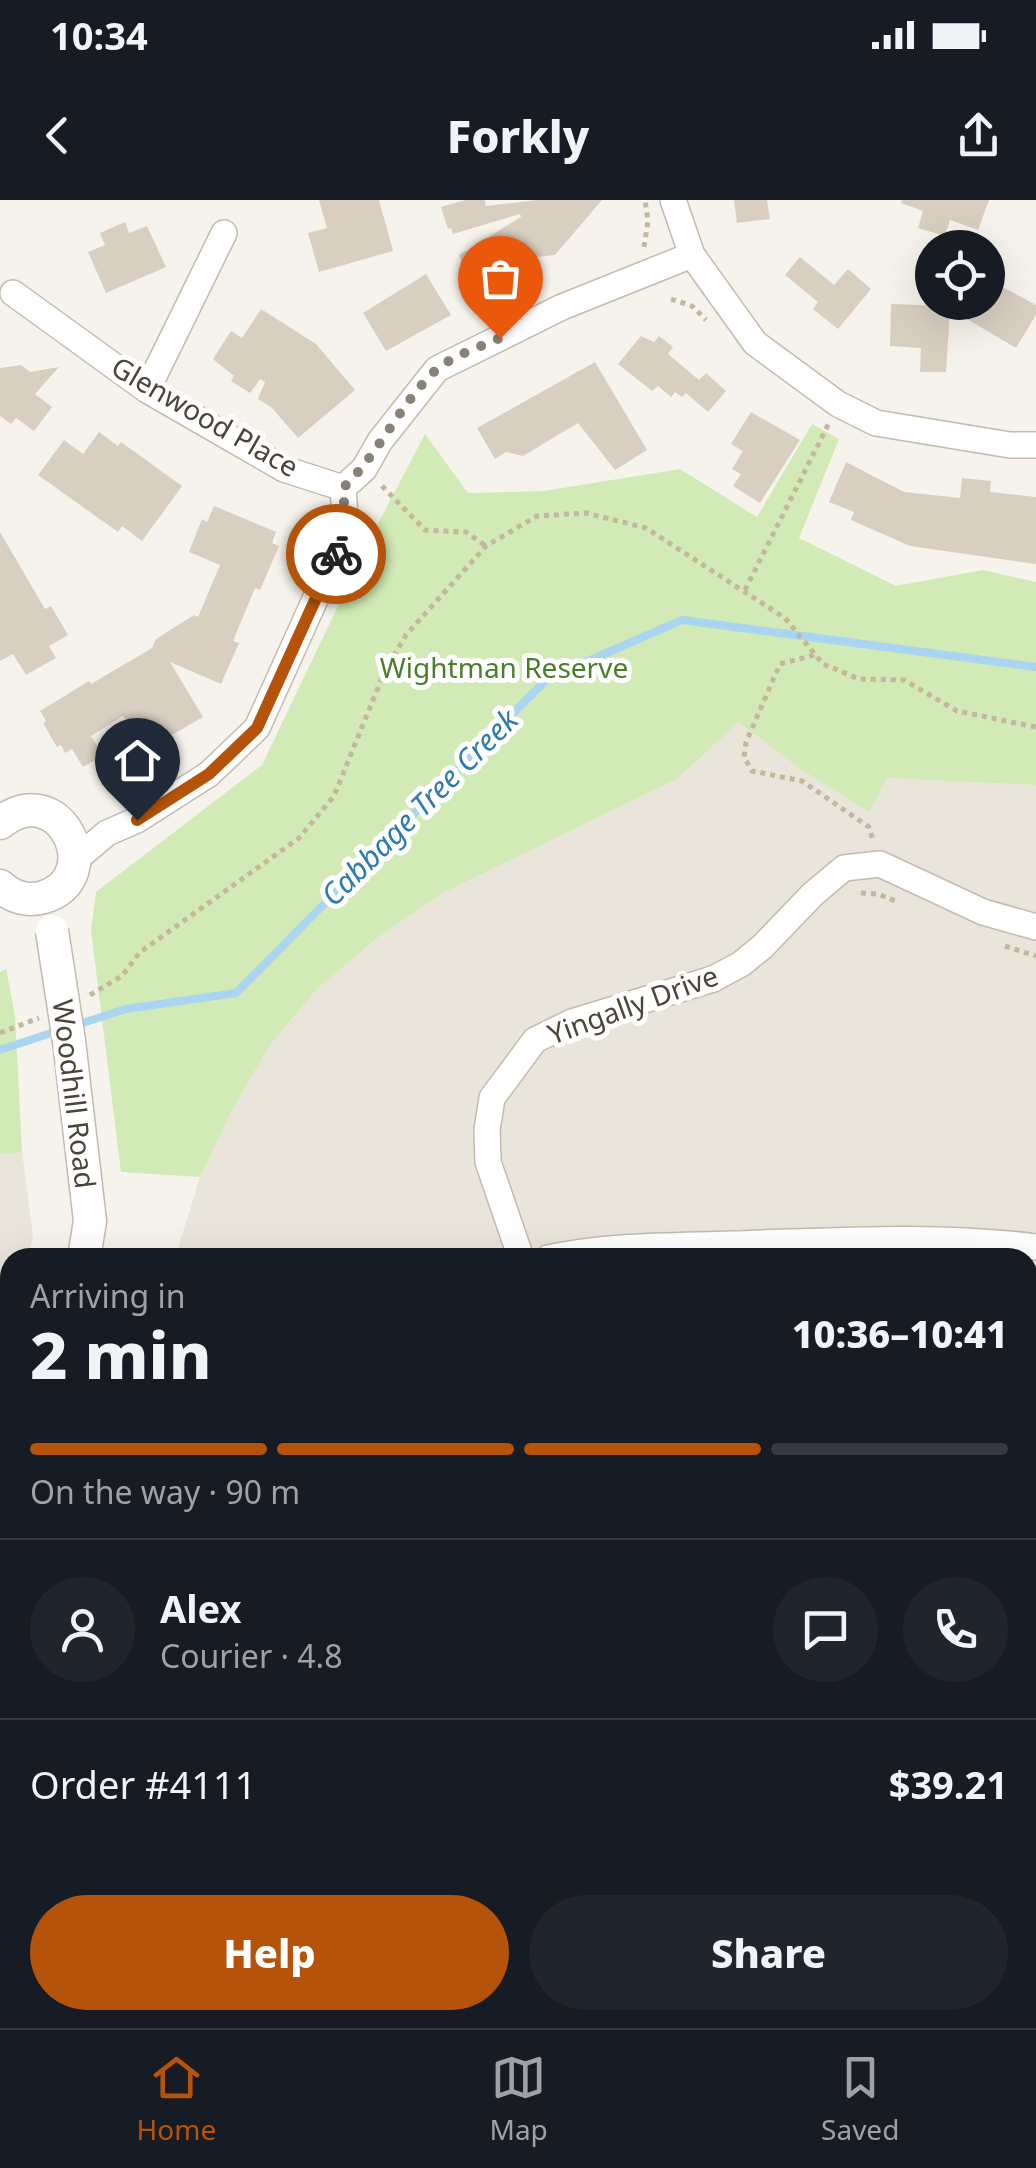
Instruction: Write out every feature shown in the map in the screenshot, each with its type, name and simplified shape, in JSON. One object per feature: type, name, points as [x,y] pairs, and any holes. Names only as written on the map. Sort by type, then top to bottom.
[{"type":"street","points":[[673,200],[692,255],[755,343],[838,404],[876,422],[1036,446]]},
{"type":"street","points":[[148,390],[224,233]]},
{"type":"street","points":[[71,846],[137,820],[209,774],[257,728],[346,531],[343,488],[364,468],[380,441],[437,369],[562,307],[692,255]]},
{"type":"street","name":"Glenwood Place","points":[[13,293],[148,390],[284,468],[343,488]]},
{"type":"street","points":[[0,786],[9,814],[58,820],[71,846],[64,884],[43,896],[18,897],[0,886]]},
{"type":"street","points":[[880,864],[984,912],[1036,927]]},
{"type":"street","name":"Yingally Drive","points":[[518,1248],[488,1162],[487,1130],[492,1098],[534,1040],[572,1022],[713,979],[762,947],[812,894],[844,868],[880,864]]},
{"type":"street","name":"Woodhill Road","points":[[43,896],[69,1042],[90,1222],[86,1248]]},
{"type":"street","points":[[633,1248],[975,1239],[1036,1247]]},
{"type":"path","points":[[644,247],[648,222],[645,200]]},
{"type":"path","points":[[745,590],[829,423]]},
{"type":"path","points":[[364,468],[425,530],[466,532],[486,546]]},
{"type":"path","points":[[89,996],[122,976],[139,953],[299,838],[334,796],[384,673],[406,635],[486,546],[538,516],[586,512],[646,528],[785,618],[823,664],[860,679],[904,680],[957,711],[1036,727]]},
{"type":"path","points":[[814,655],[780,664],[746,742],[744,757],[752,771],[802,781],[869,827],[880,864]]},
{"type":"path","points":[[851,895],[878,894],[901,904]]},
{"type":"path","points":[[1000,944],[1036,956]]},
{"type":"path","points":[[0,1033],[44,1016]]},
{"type":"shaded area","points":[[740,721],[803,771],[869,811],[887,778],[1036,785],[1036,1248],[178,1248],[200,1177],[233,1108],[270,1045],[317,989],[377,938],[443,893],[677,779]]},
{"type":"shaded area","points":[[22,1152],[33,1236],[31,1248],[0,1248],[0,1154]]},
{"type":"green space","name":"Wightman Reserve","points":[[812,424],[839,439],[799,538],[896,586],[983,570],[1036,582],[1036,785],[887,778],[869,812],[803,771],[739,722],[677,779],[443,893],[377,938],[317,989],[270,1045],[233,1108],[200,1177],[121,1172],[91,930],[96,892],[262,765],[425,434],[468,493],[544,491],[680,469],[757,517]]},
{"type":"green space","points":[[6,969],[15,1016],[22,1152],[0,1154],[0,972]]},
{"type":"building","points":[[319,200],[379,200],[393,251],[319,272],[308,233],[327,228]]},
{"type":"building","points":[[465,200],[485,200],[486,206],[538,200],[602,200],[555,255],[501,261],[504,271],[466,278],[459,255],[521,217],[520,214],[453,234],[441,207]]},
{"type":"building","points":[[734,200],[767,200],[770,219],[737,223]]},
{"type":"building","points":[[989,200],[978,230],[950,220],[947,230],[918,228],[923,211],[901,203]]},
{"type":"building","points":[[125,222],[129,233],[147,226],[166,267],[106,293],[88,252],[105,245],[100,233]]},
{"type":"building","points":[[800,257],[834,285],[848,269],[871,289],[838,329],[813,309],[818,302],[785,275]]},
{"type":"building","points":[[426,274],[451,315],[386,351],[363,313]]},
{"type":"building","points":[[1005,288],[1036,305],[1036,315],[1016,348],[969,320],[1005,320]]},
{"type":"building","points":[[891,304],[915,305],[915,320],[949,320],[946,372],[920,372],[921,348],[890,346]]},
{"type":"building","points":[[261,309],[316,344],[355,390],[298,438],[272,408],[258,399],[265,382],[260,379],[250,393],[231,381],[234,376],[213,359],[231,331],[242,338]]},
{"type":"building","points":[[641,336],[654,342],[659,336],[673,347],[668,354],[699,380],[706,373],[726,391],[708,412],[686,393],[682,397],[675,392],[671,397],[658,386],[652,391],[618,364]]},
{"type":"building","points":[[595,362],[647,450],[615,470],[578,423],[523,456],[506,452],[495,459],[477,428]]},
{"type":"building","points":[[21,365],[30,372],[59,367],[35,394],[52,407],[34,431],[16,418],[11,424],[0,416],[0,368]]},
{"type":"building","points":[[751,412],[800,440],[760,503],[733,486],[741,474],[732,469],[743,451],[731,444]]},
{"type":"building","points":[[99,432],[118,446],[121,442],[182,486],[142,541],[122,526],[118,532],[38,475],[64,440],[83,454]]},
{"type":"building","points":[[846,462],[904,492],[960,498],[962,478],[991,481],[990,492],[1036,497],[1036,564],[910,546],[851,520],[854,512],[829,502]]},
{"type":"building","points":[[214,506],[276,532],[272,543],[279,546],[260,590],[255,588],[233,641],[239,643],[221,684],[170,662],[203,717],[165,739],[168,743],[147,755],[123,716],[91,736],[103,755],[83,767],[72,749],[65,753],[61,745],[57,747],[40,711],[152,648],[156,639],[194,615],[198,617],[220,565],[189,552],[202,519],[207,522]]},
{"type":"building","points":[[0,532],[45,609],[51,606],[68,635],[49,646],[56,658],[26,675],[13,654],[0,661]]},
{"type":"waterway","name":"Cabbage Tree Creek","points":[[76,1025],[126,1009],[236,993],[547,679],[682,620],[1036,667]]},
{"type":"waterway","name":"Cabbage Tree Creek","points":[[0,1050],[57,1031]]},
{"type":"way so far","points":[[336,554],[346,531],[343,488],[364,468],[380,441],[437,369],[500,338]]},
{"type":"route","points":[[137,820],[209,774],[257,728],[336,554]]}]
